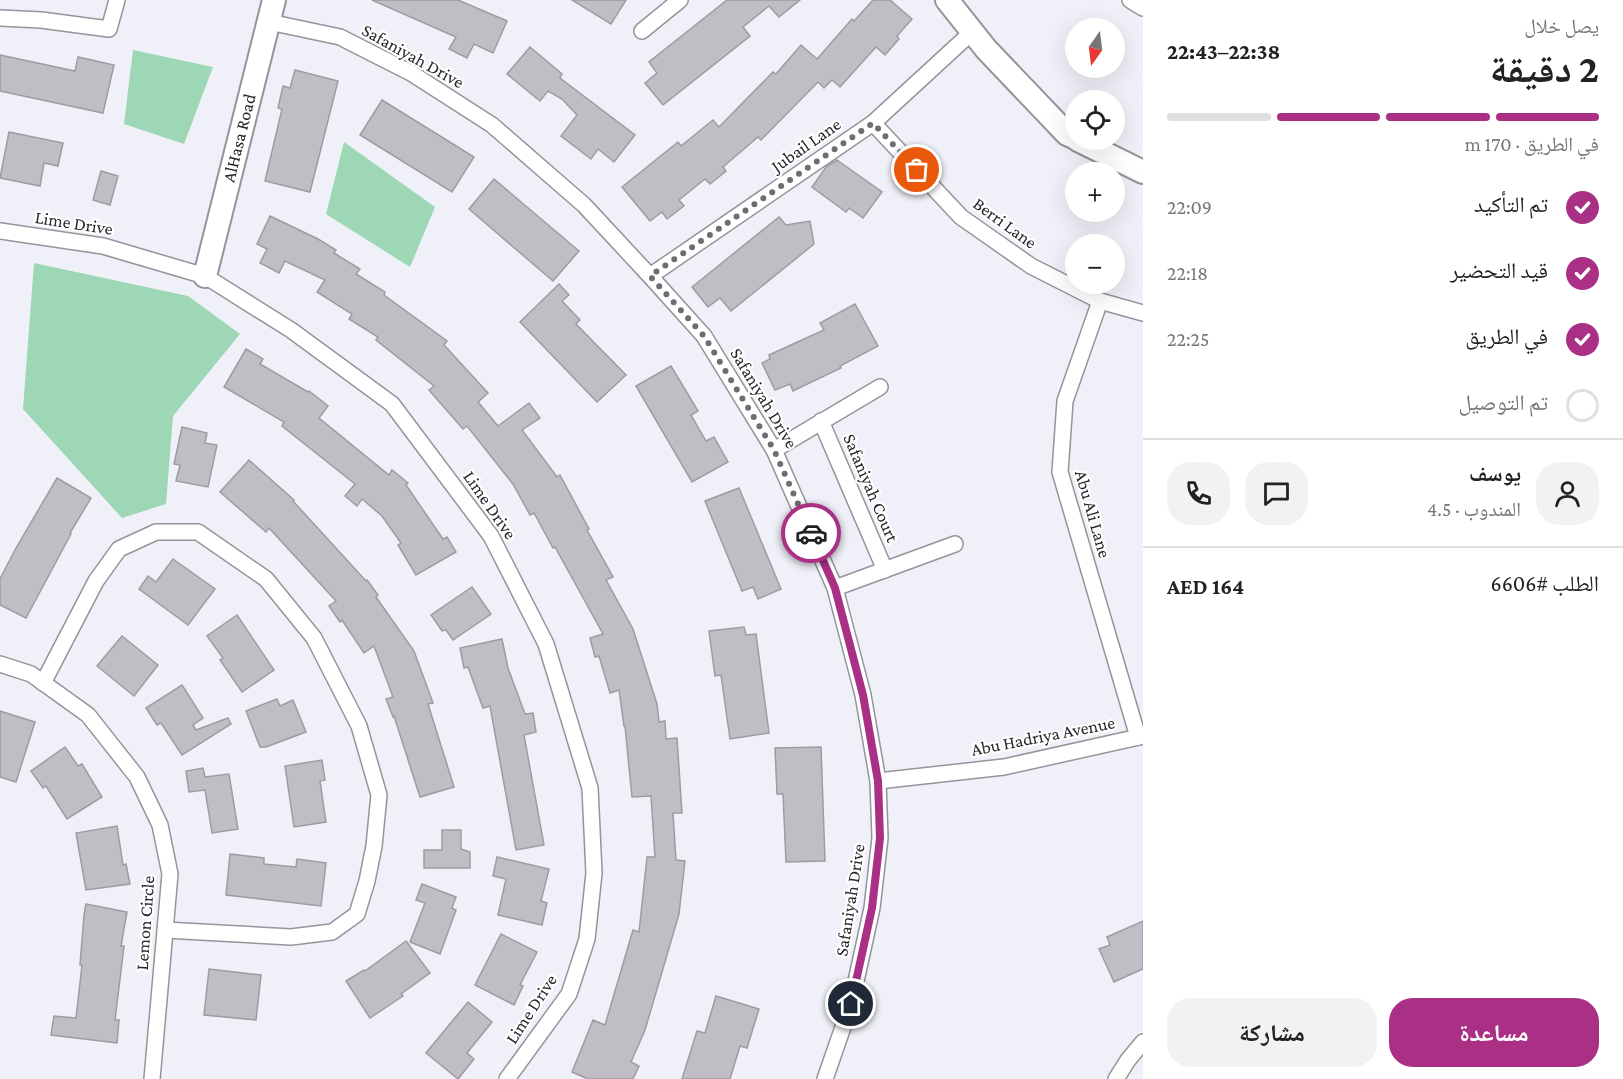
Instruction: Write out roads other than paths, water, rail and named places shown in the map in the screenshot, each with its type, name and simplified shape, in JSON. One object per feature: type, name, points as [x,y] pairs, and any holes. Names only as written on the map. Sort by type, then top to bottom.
[{"type":"main road","name":"AlHasa Road","points":[[204,276],[274,0]]},
{"type":"main road","points":[[947,0],[986,50],[1065,133]]},
{"type":"main road","points":[[1098,150],[1143,172]]},
{"type":"street","points":[[0,18],[40,20],[109,30],[117,0]]},
{"type":"street","points":[[642,31],[680,0]]},
{"type":"street","points":[[1130,0],[1143,8]]},
{"type":"street","name":"Safaniyah Drive","points":[[268,22],[340,38],[411,73],[492,125],[584,205],[704,336],[774,450],[835,588],[863,695],[878,781],[880,838],[872,908],[851,1004],[825,1079]]},
{"type":"street","name":"Jubail Lane","points":[[650,276],[873,123],[972,32]]},
{"type":"street","name":"Berri Lane","points":[[873,123],[961,217],[1031,266],[1100,301],[1143,313]]},
{"type":"street","name":"Lime Drive","points":[[0,231],[103,246],[204,276],[291,330],[392,404],[491,536],[546,644],[590,788],[594,873],[587,939],[568,994],[507,1079]]},
{"type":"street","name":"Abu Ali Lane","points":[[1100,301],[1065,401],[1060,472],[1141,737]]},
{"type":"street","name":"Safaniyah Court","points":[[774,450],[880,387]]},
{"type":"street","name":"Safaniyah Court","points":[[821,421],[885,570]]},
{"type":"street","points":[[37,678],[51,667],[96,581],[119,549],[156,532],[198,532],[266,579],[314,638],[359,726],[379,795],[370,870],[357,914],[332,932],[291,937],[165,930]]},
{"type":"street","name":"Safaniyah Court","points":[[835,588],[955,544]]},
{"type":"street","name":"Lemon Circle","points":[[0,664],[37,678],[88,715],[137,777],[160,825],[170,874],[152,1079]]},
{"type":"street","name":"Abu Hadriya Avenue","points":[[878,781],[1004,767],[1141,737]]},
{"type":"street","points":[[1116,1079],[1143,1042]]}]
